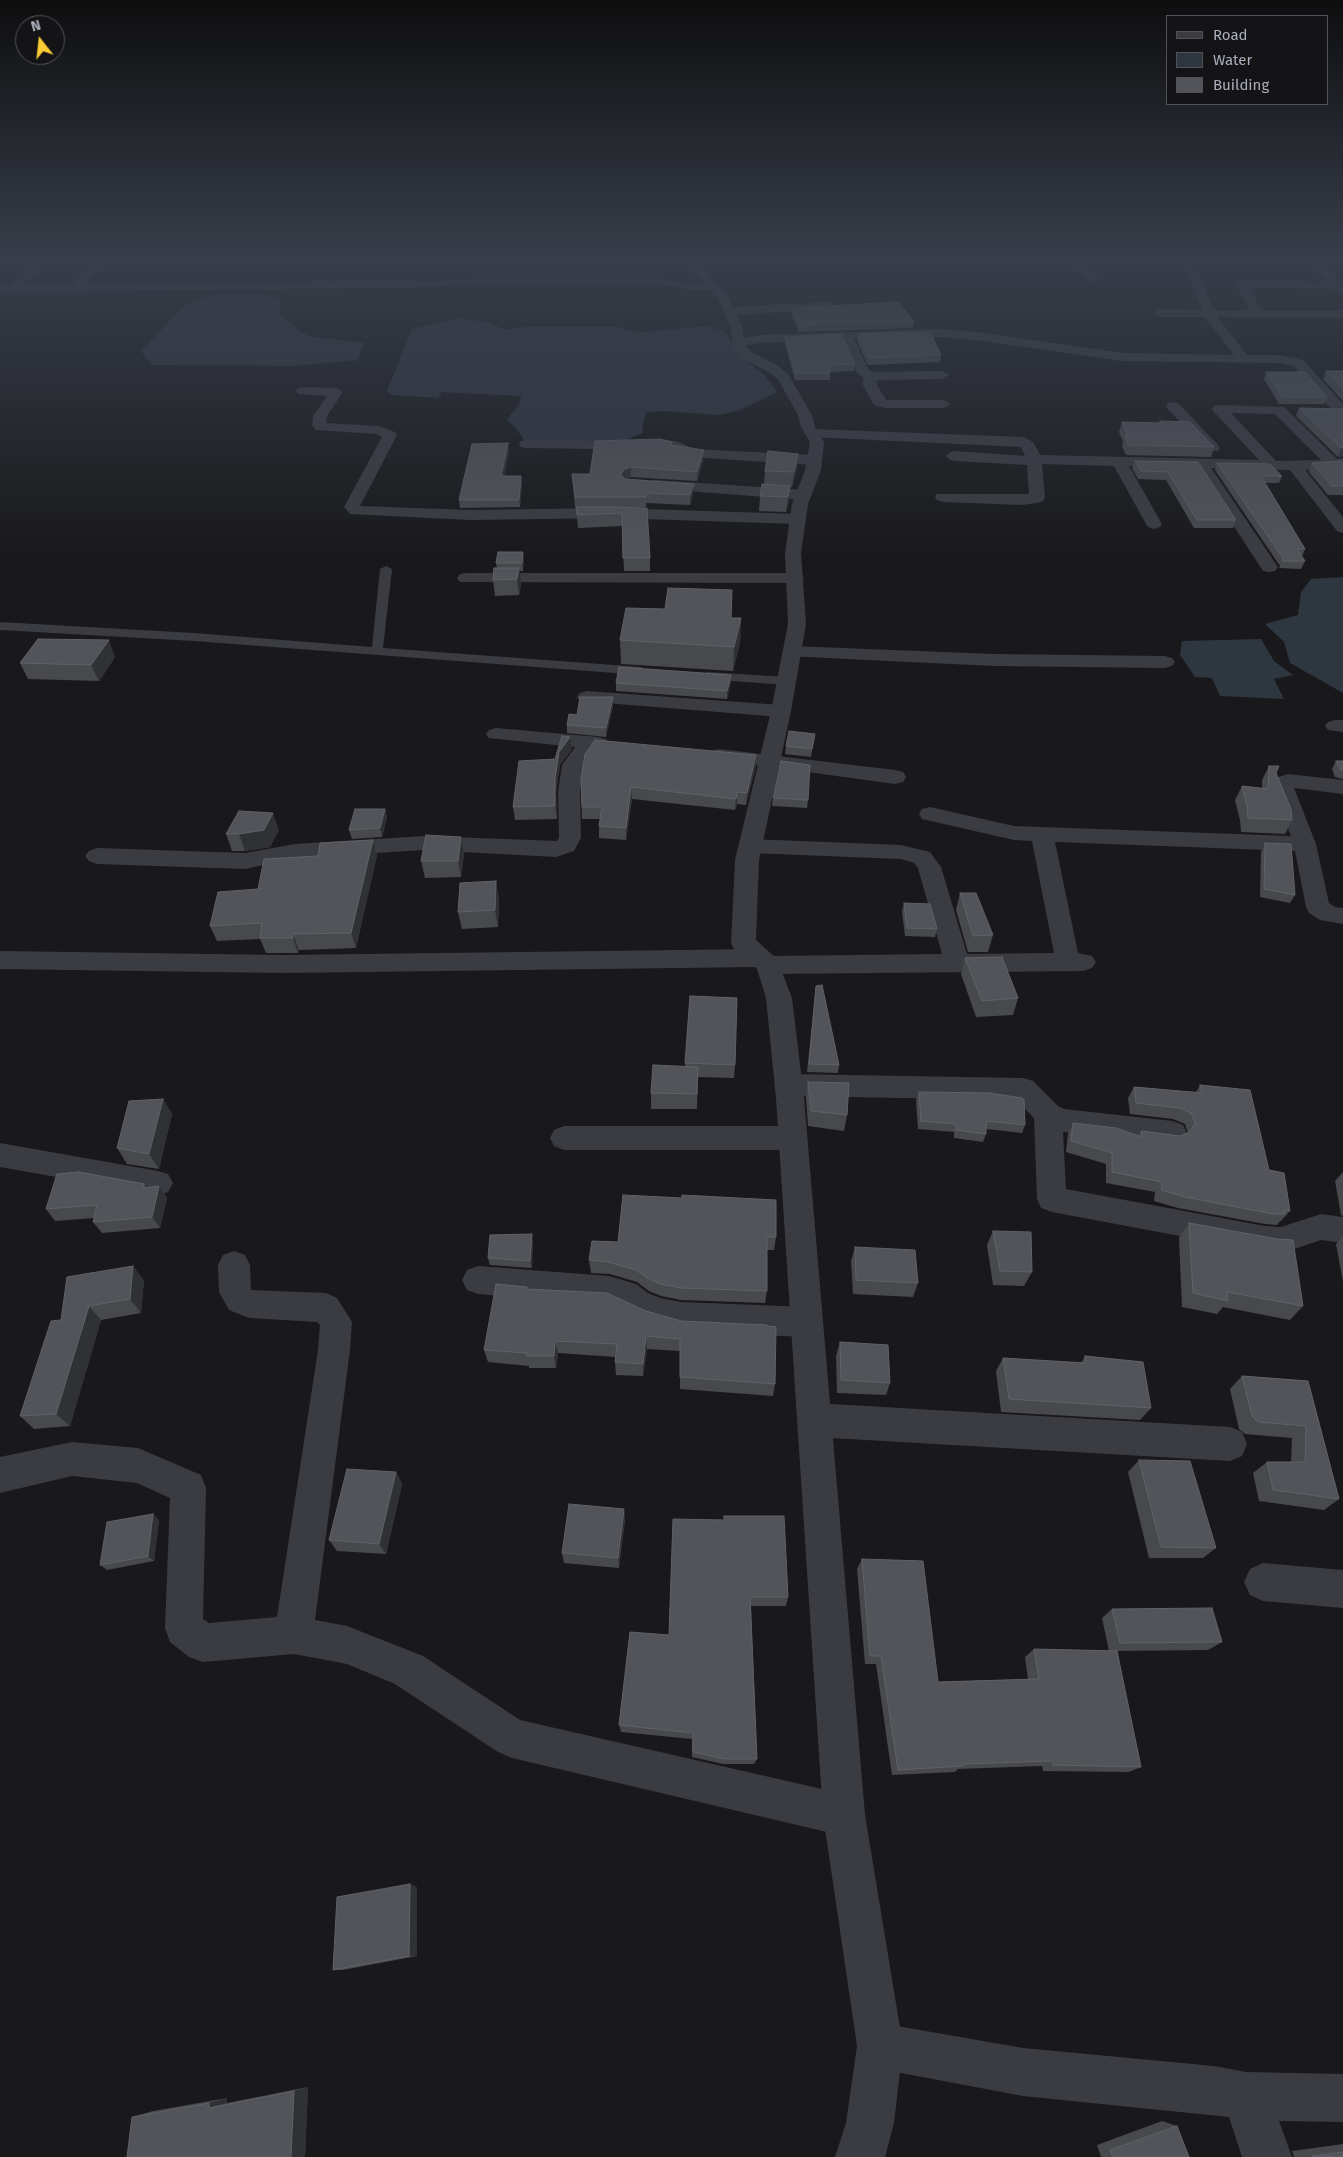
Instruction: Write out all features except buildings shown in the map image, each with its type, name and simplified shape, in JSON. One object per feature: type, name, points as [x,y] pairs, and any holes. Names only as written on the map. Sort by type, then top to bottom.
[{"type":"street","points":[[759,362],[772,368],[782,377],[805,415],[813,447],[813,470],[801,507],[793,553],[797,624],[771,760],[747,860],[743,943],[763,961],[779,998],[788,1084],[844,1815],[880,2046],[870,2123],[860,2157]]},
{"type":"street","points":[[859,362],[864,373],[871,376],[942,375]]},
{"type":"street","points":[[1291,362],[1298,363],[1326,396],[1342,411]]},
{"type":"street","points":[[871,376],[869,383],[879,402],[885,404],[944,404]]},
{"type":"street","points":[[303,391],[336,392],[320,416],[319,425],[321,427],[384,431],[390,435],[352,507],[356,511],[470,515],[801,507]]},
{"type":"street","points":[[1173,406],[1228,464]]},
{"type":"street","points":[[1271,465],[1219,409],[1296,410]]},
{"type":"street","points":[[1279,410],[1338,463]]},
{"type":"street","points":[[1323,410],[1342,411]]},
{"type":"street","points":[[526,444],[606,445],[660,443],[674,445],[690,453],[813,447],[1024,441],[1028,445],[1035,460],[1037,498],[1022,500],[943,497]]},
{"type":"street","points":[[942,456],[1294,466],[1338,463]]},
{"type":"street","points":[[1120,461],[1154,524]]},
{"type":"street","points":[[1200,463],[1269,567]]},
{"type":"street","points":[[1294,466],[1343,528]]},
{"type":"street","points":[[640,484],[801,507]]},
{"type":"street","points":[[466,578],[794,578]]},
{"type":"street","points":[[792,652],[994,660],[1165,662]]},
{"type":"street","points":[[587,697],[781,711]]},
{"type":"street","points":[[496,734],[619,745]]},
{"type":"street","points":[[97,856],[245,861],[295,851],[425,843],[556,850],[566,846],[570,838],[569,792],[573,765],[590,742]]},
{"type":"street","points":[[704,753],[895,776]]},
{"type":"street","points":[[1343,787],[1288,781],[1283,783],[1282,786],[1305,844],[1318,907],[1329,914],[1343,916]]},
{"type":"street","points":[[930,814],[993,830],[1042,835],[1305,844]]},
{"type":"street","points":[[0,960],[110,964],[763,961],[957,964],[1076,962],[1042,835]]},
{"type":"street","points":[[750,846],[901,852],[922,857],[929,867],[957,964]]},
{"type":"street","points":[[788,1084],[1023,1089],[1048,1114],[1060,1120],[1173,1133]]},
{"type":"street","points":[[1048,1114],[1052,1199],[1265,1239],[1282,1240],[1310,1229],[1343,1230]]},
{"type":"street","points":[[564,1138],[793,1138]]},
{"type":"street","points":[[0,1155],[158,1183]]},
{"type":"street","points":[[234,1265],[236,1292],[240,1300],[249,1304],[326,1308],[336,1322],[334,1350],[294,1635]]},
{"type":"street","points":[[478,1280],[609,1290],[625,1294],[637,1303],[658,1312],[681,1317],[807,1322]]},
{"type":"street","points":[[814,1420],[1230,1444]]},
{"type":"street","points":[[0,1475],[72,1459],[138,1466],[188,1488],[184,1628],[203,1643],[294,1635],[347,1645],[409,1670],[512,1738],[844,1815]]},
{"type":"street","points":[[1264,1582],[1343,1589]]},
{"type":"street","points":[[880,2046],[1023,2072],[1214,2090],[1246,2096],[1343,2098]]},
{"type":"street","points":[[1246,2096],[1267,2157]]},
{"type":"lane","points":[[377,652],[386,570]]},
{"type":"lane","points":[[0,626],[194,637],[649,672]]},
{"type":"lane","points":[[698,675],[787,681]]},
{"type":"water","points":[[149,362],[339,362],[293,366],[152,365]]},
{"type":"water","points":[[399,362],[748,362],[766,377],[777,392],[738,411],[718,415],[664,411],[647,412],[642,433],[627,440],[611,444],[525,442],[517,429],[507,420],[519,404],[521,396],[442,392],[438,398],[392,395],[387,391]]},
{"type":"water","points":[[1343,577],[1343,693],[1290,663],[1284,642],[1265,624],[1298,615],[1301,592],[1311,579]]},
{"type":"water","points":[[1261,639],[1274,661],[1293,675],[1274,679],[1284,699],[1220,696],[1212,678],[1195,677],[1180,655],[1182,641]]}]
